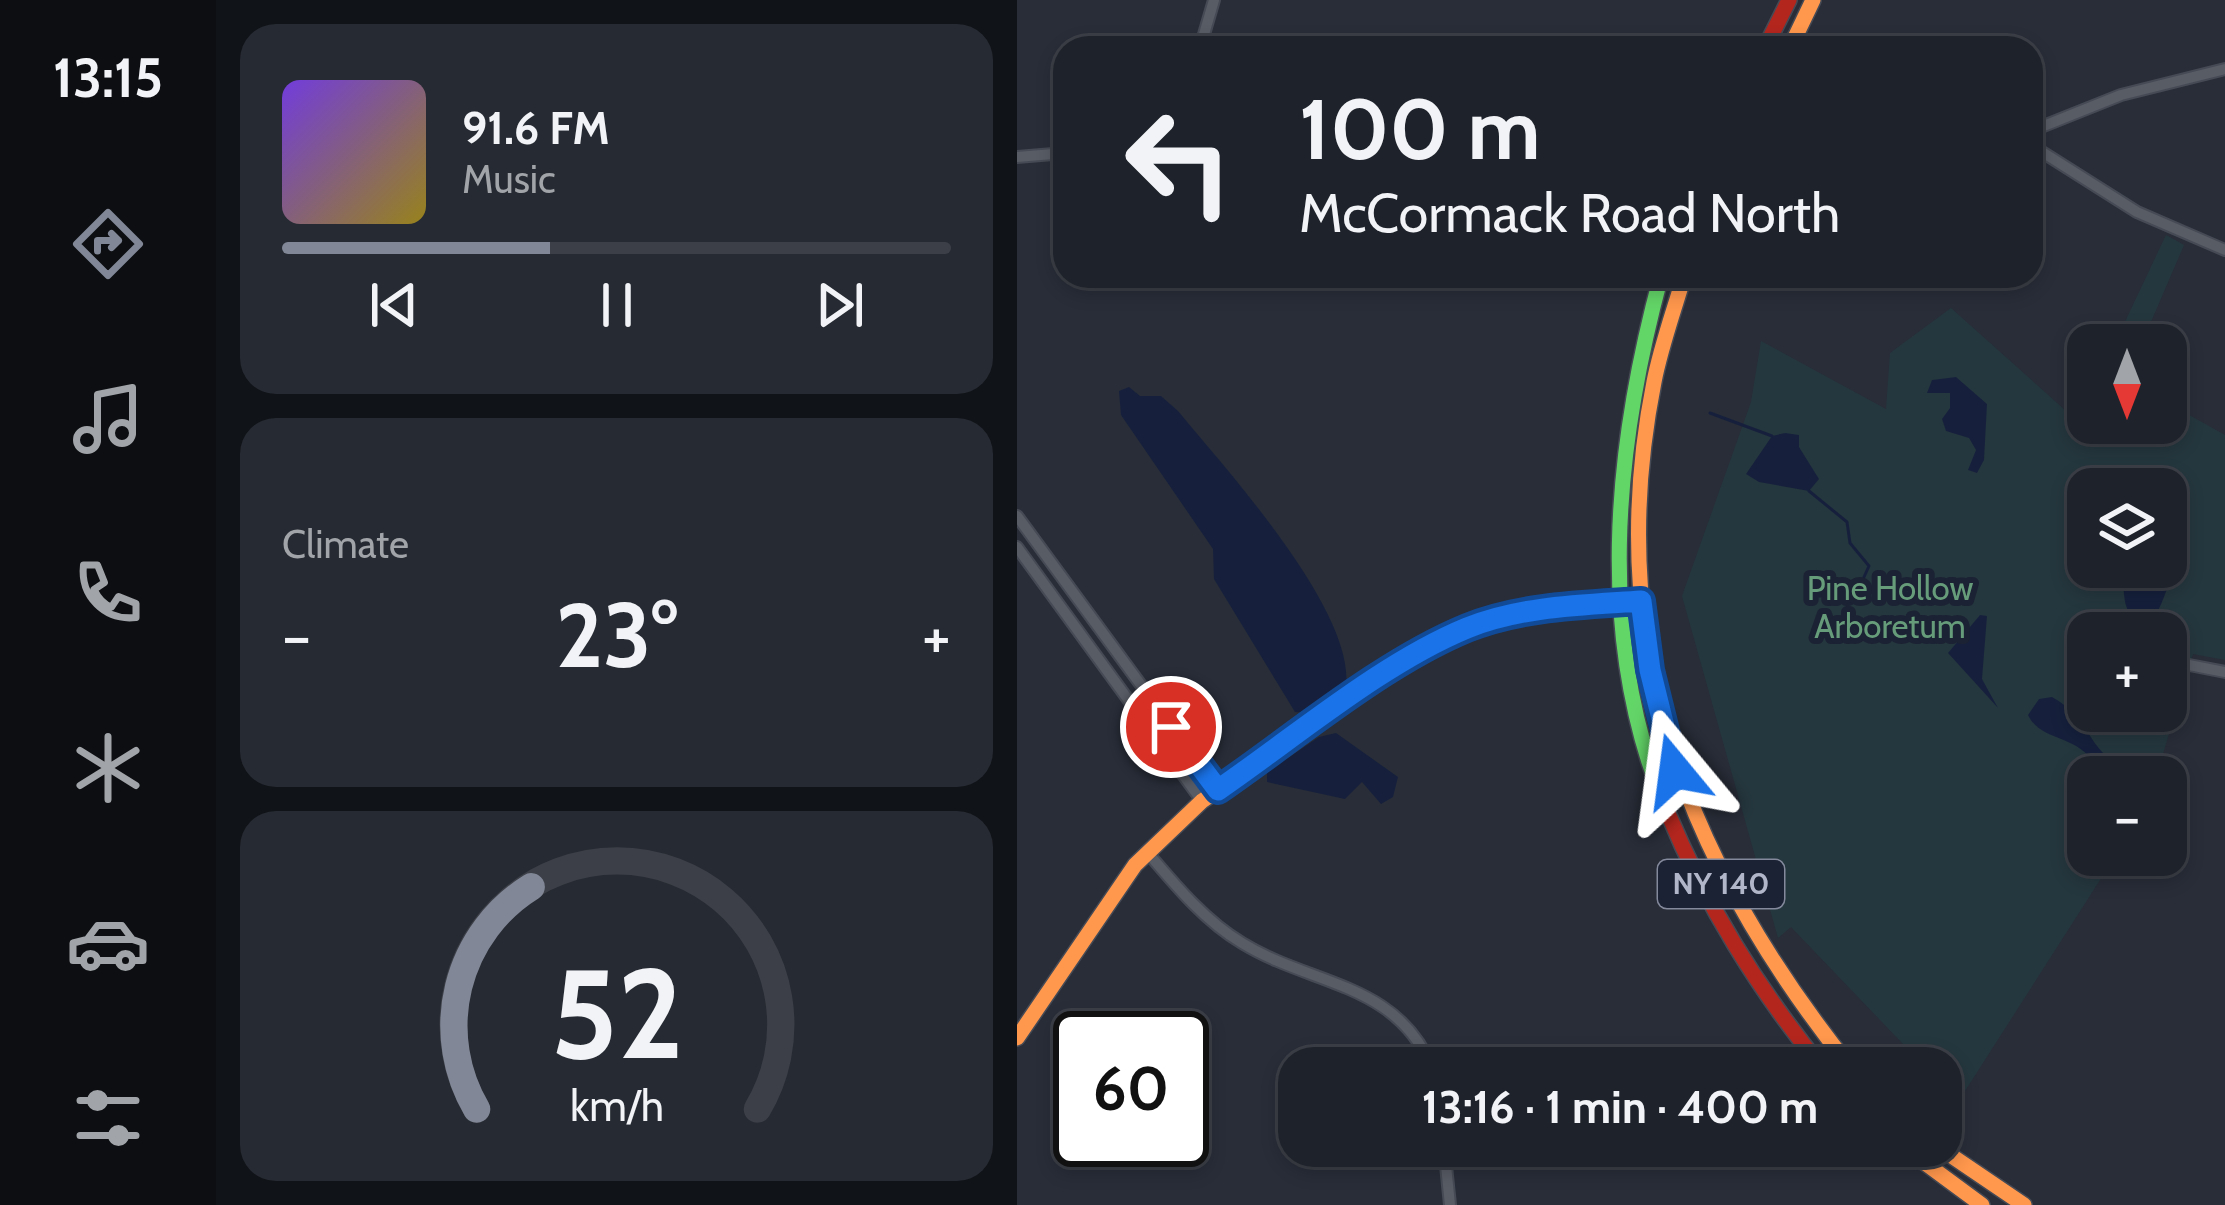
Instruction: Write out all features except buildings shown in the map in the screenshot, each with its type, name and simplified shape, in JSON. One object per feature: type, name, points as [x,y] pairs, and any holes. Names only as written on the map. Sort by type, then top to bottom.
[{"type":"main road","points":[[1771,36],[1789,0]]},
{"type":"main road","points":[[1796,36],[1813,0]]},
{"type":"main road","name":"NY 140","points":[[1658,288],[1624,433],[1617,529],[1619,602],[1644,745],[1690,868],[1753,982],[1805,1047]]},
{"type":"main road","name":"NY 140","points":[[1680,288],[1645,436],[1639,530],[1641,601],[1665,740],[1709,859],[1771,970],[1834,1047]]},
{"type":"main road","points":[[1017,1039],[1100,912],[1148,853],[1202,801],[1427,647],[1469,627],[1535,611],[1641,601]]},
{"type":"main road","points":[[1962,1163],[2023,1205]]},
{"type":"main road","points":[[1930,1167],[1982,1205]]},
{"type":"street","points":[[1203,36],[1214,0]]},
{"type":"street","points":[[2043,126],[2121,95],[2225,69]]},
{"type":"street","points":[[2043,153],[2137,212],[2225,250]]},
{"type":"street","points":[[1017,157],[1053,154]]},
{"type":"street","points":[[1017,516],[1218,790]]},
{"type":"street","points":[[1029,533],[1017,544],[1202,801]]},
{"type":"street","points":[[1109,674],[1125,663]]},
{"type":"street","points":[[2187,665],[2225,672]]},
{"type":"street","points":[[1148,853],[1184,896],[1239,941],[1277,962],[1375,998],[1421,1047]]},
{"type":"street","points":[[1446,1167],[1450,1205]]},
{"type":"green space","points":[[2166,235],[2184,245],[2150,324],[2124,324]]},
{"type":"green space","name":"Pine Hollow Arboretum","points":[[1951,308],[2067,412],[2067,444],[2187,444],[2187,414],[2225,435],[2225,660],[2193,654],[2187,674],[2187,612],[2067,612],[2067,732],[2170,732],[2162,756],[2067,756],[2067,876],[2103,876],[1962,1096],[1962,1047],[1906,1047],[1791,927],[1778,938],[1682,596],[1751,402],[1761,341],[1886,409],[1890,353]]},
{"type":"water","points":[[1956,377],[1987,404],[1984,460],[1977,473],[1968,470],[1976,450],[1969,438],[1946,431],[1942,419],[1950,408],[1950,393],[1927,393],[1932,380]]},
{"type":"water","points":[[1129,387],[1140,396],[1161,396],[1178,411],[1256,505],[1312,586],[1345,661],[1345,692],[1314,713],[1295,712],[1214,579],[1213,549],[1121,415],[1119,391]]},
{"type":"water","points":[[1799,435],[1799,447],[1819,479],[1809,491],[1759,482],[1746,474],[1772,436]]},
{"type":"water","points":[[2124,588],[2167,588],[2157,612],[2129,612]]},
{"type":"water","points":[[1980,615],[1987,616],[1982,679],[1998,708],[1948,653]]},
{"type":"water","points":[[2052,697],[2066,706],[2067,732],[2087,732],[2106,756],[2088,756],[2043,731],[2028,715],[2039,699]]},
{"type":"water","points":[[1336,733],[1398,777],[1393,797],[1381,804],[1362,782],[1345,799],[1267,782],[1267,772],[1319,737]]},
{"type":"waterway","points":[[1710,413],[1772,436]]},
{"type":"waterway","points":[[1809,491],[1847,522],[1850,543],[1869,566],[1864,577]]},
{"type":"traffic: fast","points":[[1658,288],[1632,409],[1619,545],[1629,680],[1644,746],[1667,811]]},
{"type":"traffic: slow","points":[[1796,36],[1813,0]]},
{"type":"traffic: slow","points":[[1680,288],[1654,382],[1641,479],[1639,572],[1650,661],[1671,748],[1703,831],[1744,912],[1793,991],[1835,1047]]},
{"type":"traffic: slow","points":[[1017,1038],[1135,865],[1202,801],[1427,647],[1469,627],[1549,609],[1641,601]]},
{"type":"traffic: slow","points":[[1962,1163],[2024,1205]]},
{"type":"traffic: slow","points":[[1930,1167],[1982,1205]]},
{"type":"traffic: jam","points":[[1771,36],[1789,0]]},
{"type":"traffic: jam","points":[[1667,811],[1735,945],[1806,1047]]},
{"type":"route","points":[[1171,727],[1218,790],[1427,647],[1469,627],[1535,611],[1641,601],[1650,670],[1675,771]]}]
